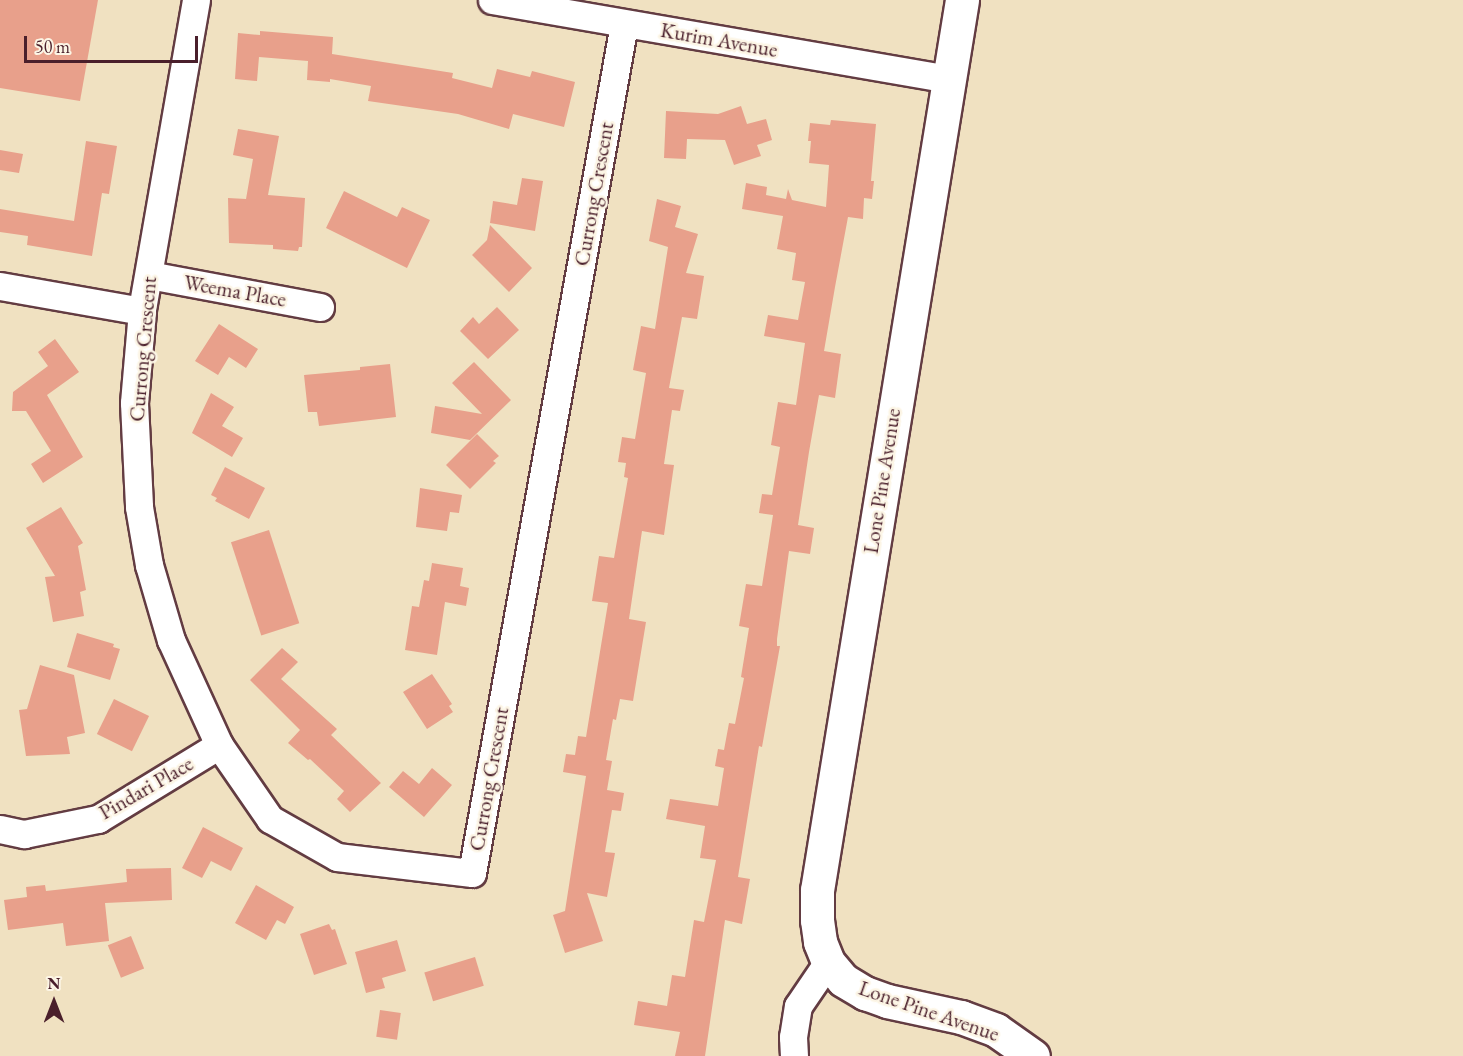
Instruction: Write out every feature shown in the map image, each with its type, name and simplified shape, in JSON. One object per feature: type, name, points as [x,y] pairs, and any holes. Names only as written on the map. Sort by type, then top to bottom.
[{"type":"street","name":"Currong Crescent","points":[[196,0],[142,311],[134,403],[139,507],[149,566],[171,640],[219,745],[270,819],[337,857],[472,873],[624,24]]},
{"type":"street","name":"Kurim Avenue","points":[[492,0],[947,79]]},
{"type":"street","name":"Lone Pine Avenue","points":[[962,0],[947,79],[817,890],[818,932],[828,962],[843,980],[865,993],[887,1001],[961,1017],[996,1030],[1033,1056]]},
{"type":"street","name":"Weema Place","points":[[149,275],[320,307]]},
{"type":"street","points":[[0,286],[142,311]]},
{"type":"street","name":"Pindari Place","points":[[0,830],[24,834],[98,819],[219,745]]},
{"type":"street","points":[[794,1056],[793,1037],[798,1006],[828,962]]},
{"type":"building","points":[[0,0],[98,0],[80,101],[0,88]]},
{"type":"building","points":[[260,31],[333,37],[332,54],[453,73],[452,78],[492,88],[497,69],[530,77],[532,71],[575,82],[564,127],[513,114],[509,129],[458,114],[368,101],[371,86],[330,79],[330,82],[307,80],[308,61],[259,57],[257,81],[235,79],[238,33],[260,35]]},
{"type":"building","points":[[741,106],[747,124],[766,119],[772,140],[757,145],[761,156],[734,165],[725,140],[687,139],[686,159],[664,158],[666,111],[718,114]]},
{"type":"building","points":[[831,120],[876,124],[871,181],[874,181],[872,199],[864,198],[863,219],[848,217],[835,287],[824,351],[841,354],[835,398],[819,395],[809,452],[798,525],[814,528],[810,554],[789,551],[777,639],[777,646],[780,646],[762,747],[759,746],[738,877],[750,879],[742,924],[725,920],[705,1056],[675,1056],[680,1032],[634,1025],[638,1001],[667,1006],[672,975],[685,977],[694,920],[704,922],[716,860],[700,858],[705,826],[666,819],[670,799],[718,806],[724,768],[715,766],[718,749],[724,750],[729,723],[735,724],[744,678],[741,677],[749,628],[739,626],[746,584],[762,586],[773,515],[759,513],[762,494],[772,495],[780,447],[771,445],[778,402],[796,405],[805,343],[764,336],[768,315],[798,320],[805,282],[792,280],[796,253],[777,249],[783,216],[742,209],[746,183],[767,187],[766,195],[786,199],[788,189],[792,200],[826,207],[829,165],[809,163],[811,141],[808,141],[810,123],[830,125]]},
{"type":"building","points":[[238,129],[279,136],[268,195],[305,198],[302,247],[299,247],[298,251],[273,249],[273,245],[229,243],[228,198],[246,199],[253,159],[233,155]]},
{"type":"building","points":[[86,141],[117,146],[109,194],[102,193],[92,256],[27,245],[28,236],[0,232],[0,209],[74,221]]},
{"type":"building","points":[[0,150],[23,154],[19,173],[0,170]]},
{"type":"building","points":[[522,178],[543,181],[535,231],[490,223],[493,201],[517,205]]},
{"type":"building","points":[[344,191],[397,217],[402,207],[430,220],[407,268],[326,228]]},
{"type":"building","points":[[657,199],[681,206],[675,227],[698,234],[686,273],[704,276],[697,319],[682,317],[669,388],[684,390],[680,411],[672,410],[664,464],[674,465],[664,535],[642,531],[629,619],[646,622],[633,701],[620,699],[616,720],[613,719],[606,760],[612,761],[607,790],[624,793],[621,811],[612,810],[605,852],[615,853],[607,897],[587,893],[603,941],[565,953],[553,915],[565,911],[586,776],[563,772],[566,754],[575,755],[578,736],[586,737],[608,603],[592,601],[599,556],[614,558],[628,478],[624,477],[626,463],[618,462],[622,437],[635,439],[646,373],[633,370],[641,326],[655,329],[668,247],[649,241]]},
{"type":"building","points":[[490,225],[532,268],[509,292],[472,255],[487,240]]},
{"type":"building","points":[[497,307],[519,330],[488,359],[460,331],[473,317],[479,324]]},
{"type":"building","points":[[219,324],[258,349],[246,368],[229,357],[218,375],[195,361]]},
{"type":"building","points":[[55,339],[79,372],[47,395],[83,457],[43,483],[31,464],[51,451],[26,411],[12,411],[13,392],[48,366],[38,352]]},
{"type":"building","points":[[474,362],[511,400],[470,440],[431,433],[435,406],[482,414],[452,383]]},
{"type":"building","points":[[390,364],[396,417],[319,426],[317,412],[308,412],[304,375],[360,370],[360,367]]},
{"type":"building","points":[[211,393],[234,407],[222,426],[243,438],[232,457],[192,433]]},
{"type":"building","points":[[477,434],[499,456],[493,461],[496,463],[470,489],[446,465]]},
{"type":"building","points":[[225,467],[265,488],[249,519],[215,501],[217,498],[211,495]]},
{"type":"building","points":[[420,488],[462,495],[459,513],[450,512],[447,531],[416,527]]},
{"type":"building","points":[[61,507],[83,543],[78,546],[86,590],[80,592],[84,616],[53,622],[45,577],[55,576],[26,528]]},
{"type":"building","points":[[269,530],[299,623],[261,636],[231,542]]},
{"type":"building","points":[[432,563],[463,568],[460,586],[469,588],[466,606],[445,602],[437,655],[405,650],[412,606],[419,607],[424,580],[429,581]]},
{"type":"building","points":[[77,633],[114,644],[113,647],[120,649],[110,680],[67,667]]},
{"type":"building","points":[[282,648],[298,662],[281,679],[337,729],[331,735],[381,783],[350,812],[337,799],[344,791],[310,759],[308,760],[288,743],[300,730],[250,680]]},
{"type":"building","points":[[40,665],[74,675],[85,733],[67,737],[70,754],[26,756],[19,710],[27,709]]},
{"type":"building","points":[[432,674],[452,704],[449,706],[453,712],[427,729],[403,692]]},
{"type":"building","points":[[114,699],[149,716],[132,751],[97,734]]},
{"type":"building","points":[[432,768],[452,785],[424,817],[389,787],[403,771],[419,784]]},
{"type":"building","points":[[203,827],[243,848],[231,871],[211,861],[202,878],[182,868]]},
{"type":"building","points":[[171,868],[172,900],[105,903],[109,941],[66,946],[63,923],[8,930],[4,900],[27,897],[26,887],[45,885],[46,891],[127,882],[126,869]]},
{"type":"building","points":[[256,885],[294,907],[285,924],[277,920],[266,940],[235,923]]},
{"type":"building","points":[[329,924],[332,930],[335,929],[347,964],[314,975],[300,934]]},
{"type":"building","points":[[131,936],[144,968],[121,978],[108,945]]},
{"type":"building","points":[[397,940],[406,971],[382,978],[385,988],[366,993],[355,952]]},
{"type":"building","points":[[475,957],[484,986],[433,1001],[424,972]]},
{"type":"building","points":[[380,1010],[401,1013],[397,1040],[376,1037]]}]
